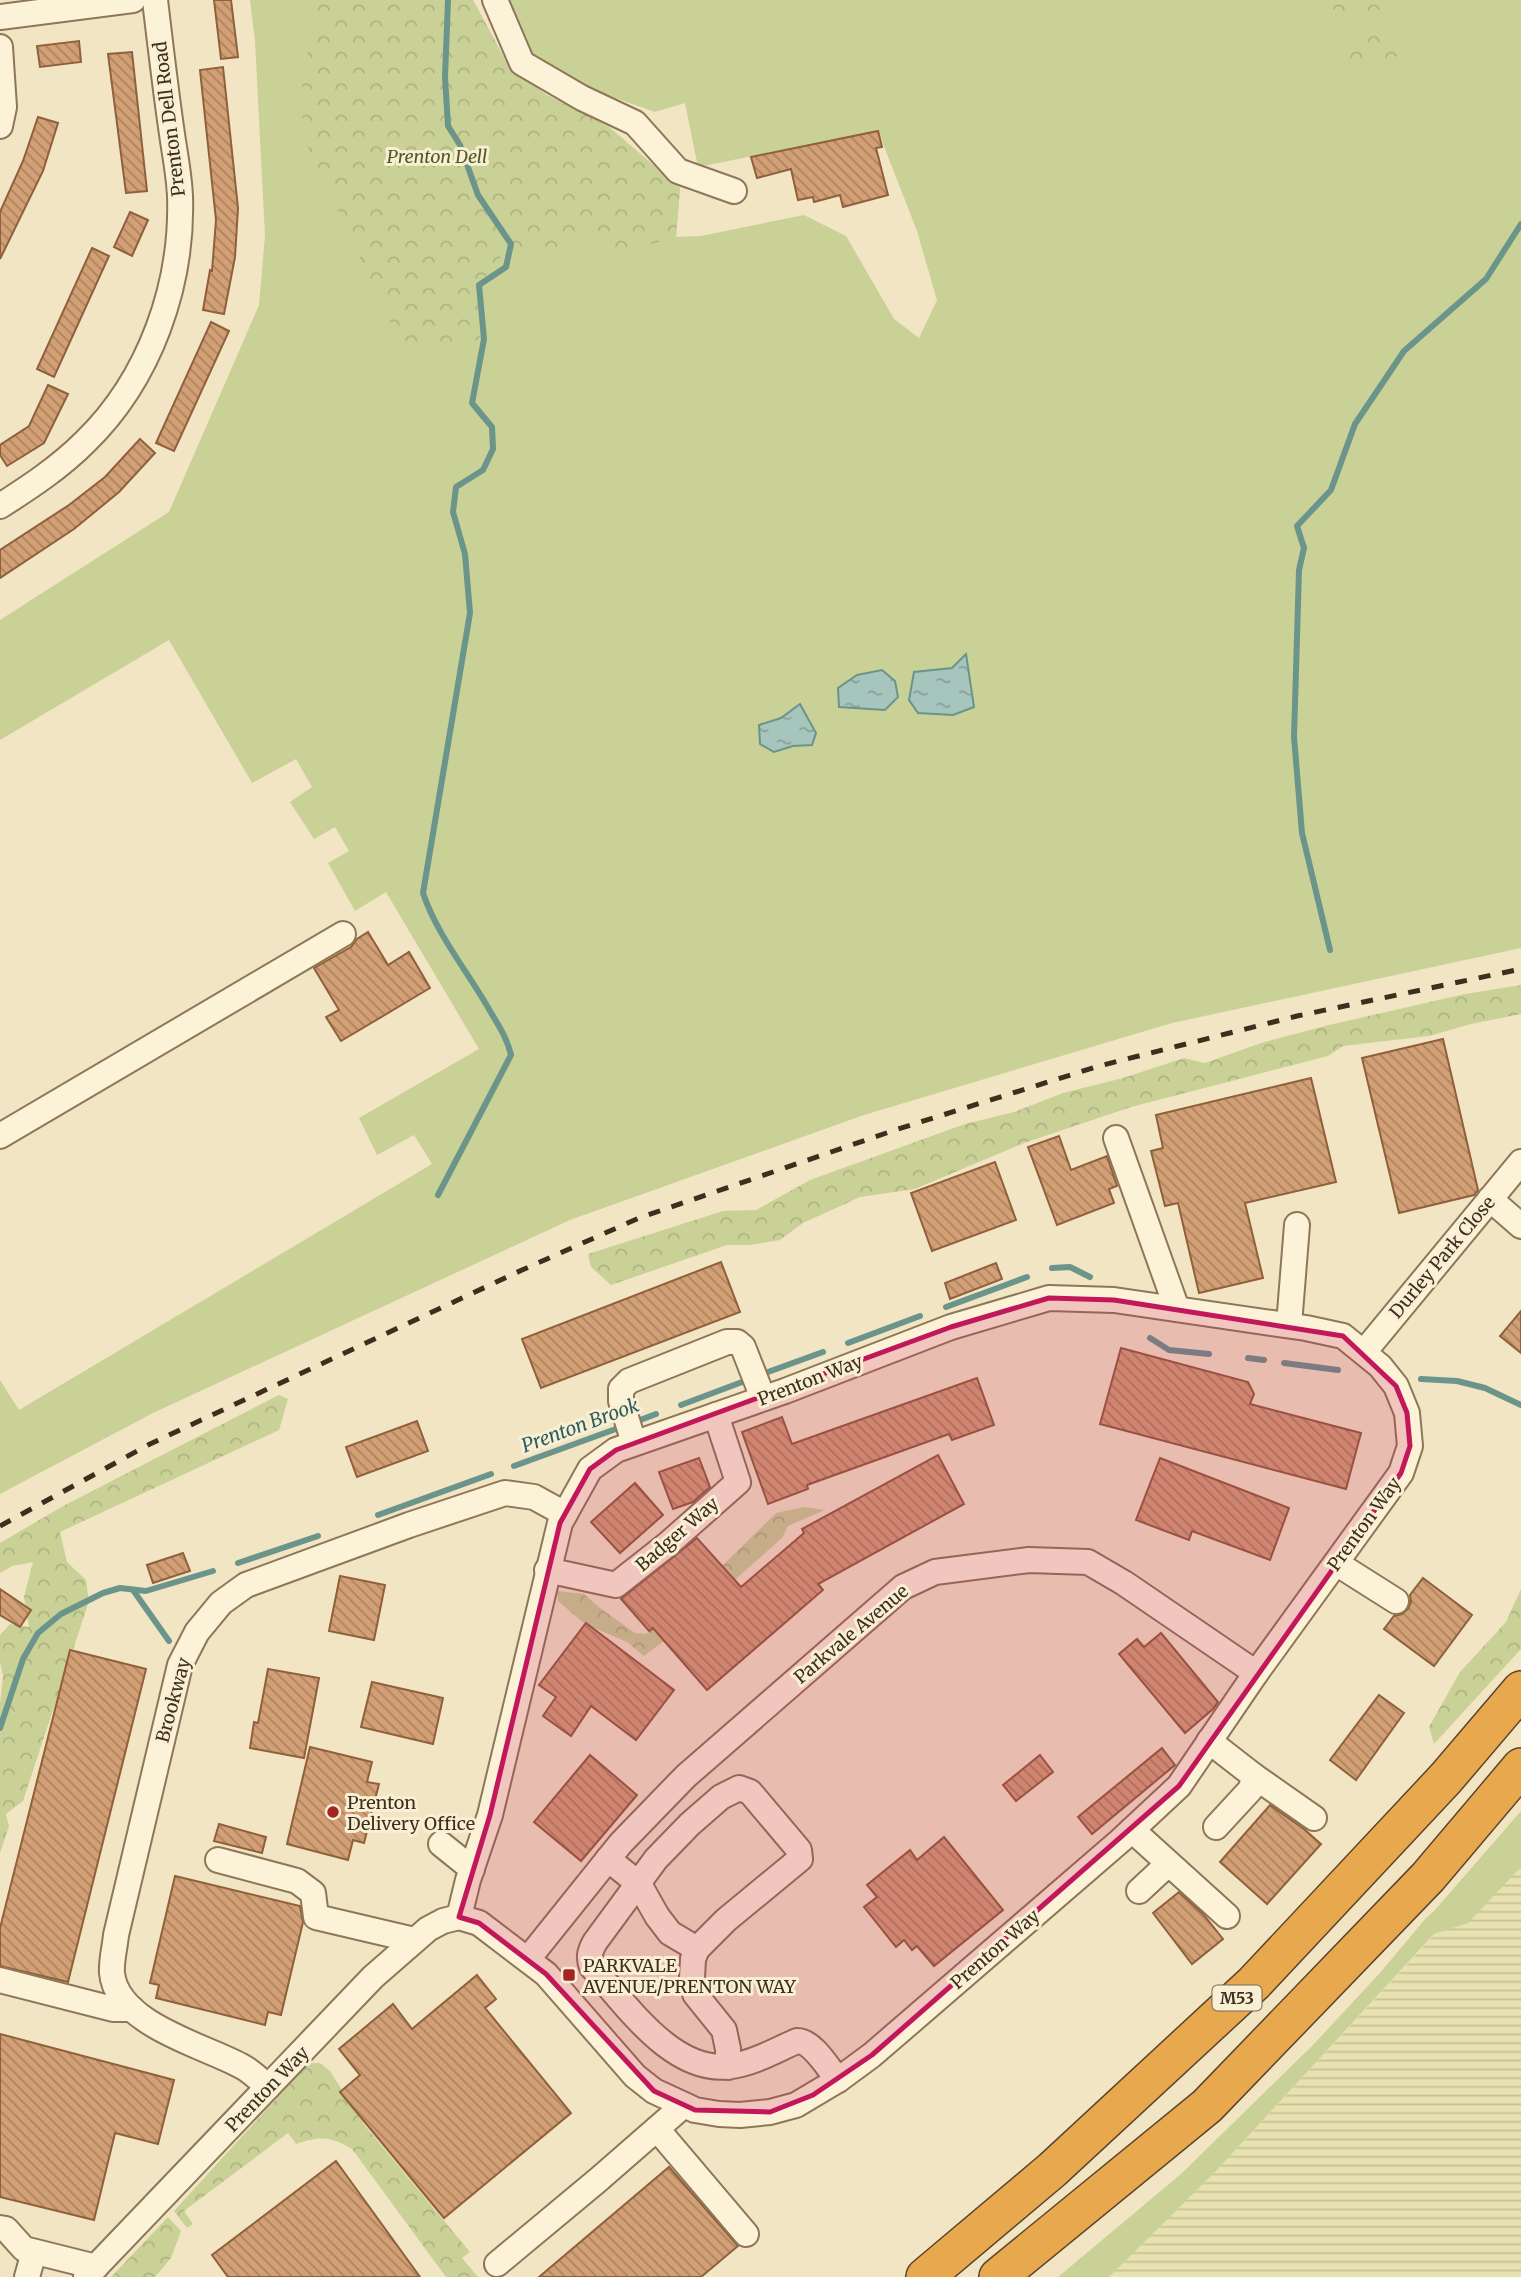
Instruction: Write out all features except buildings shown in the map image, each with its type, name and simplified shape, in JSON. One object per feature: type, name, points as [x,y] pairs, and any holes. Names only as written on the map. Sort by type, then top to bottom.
[{"type":"highway","name":"M53","points":[[925,2277],[1052,2170],[1254,1983],[1446,1778],[1521,1690]]},
{"type":"highway","points":[[998,2277],[1207,2106],[1428,1877],[1521,1767]]},
{"type":"highway","points":[[899,2277],[1052,2170]]},
{"type":"street","points":[[0,17],[133,0]]},
{"type":"street","name":"Prenton Dell Road","points":[[0,506],[41,479],[85,443],[122,400],[149,349],[169,301],[177,249],[180,195],[155,0]]},
{"type":"street","points":[[495,0],[522,63],[582,98],[635,123],[678,171],[734,191]]},
{"type":"street","points":[[0,47],[4,107],[0,126]]},
{"type":"street","points":[[0,1136],[343,934]]},
{"type":"street","points":[[1116,1138],[1177,1309]]},
{"type":"street","name":"Durley Park Close","points":[[1364,1352],[1521,1162]]},
{"type":"street","points":[[1490,1199],[1521,1226]]},
{"type":"street","points":[[1289,1325],[1297,1225]]},
{"type":"street","name":"Prenton Way","points":[[91,2272],[373,1977],[414,1940],[443,1921],[459,1917],[479,1923],[528,1959],[546,1974],[635,2076],[654,2091],[695,2110],[740,2115],[770,2112],[796,2105],[838,2080],[893,2038],[1179,1786],[1256,1673],[1401,1473],[1410,1446],[1407,1413],[1396,1386],[1380,1366],[1343,1336],[1289,1325],[1114,1300],[1049,1298],[951,1327],[616,1450],[590,1469],[559,1523],[490,1815],[459,1917]]},
{"type":"street","points":[[634,1443],[621,1401],[621,1389],[628,1381],[727,1342],[737,1342],[743,1347],[763,1398]]},
{"type":"street","name":"Badger Way","points":[[547,1570],[616,1586],[738,1482],[716,1415]]},
{"type":"street","name":"Brookway","points":[[268,2087],[245,2067],[158,2029],[132,2009],[118,1991],[112,1973],[116,1935],[180,1665],[197,1632],[222,1603],[246,1585],[505,1493],[534,1497],[565,1514]]},
{"type":"street","name":"Parkvale Avenue","points":[[528,1959],[621,1843],[686,1776],[903,1587],[935,1572],[1029,1560],[1088,1562],[1124,1583],[1256,1673]]},
{"type":"street","points":[[1336,1563],[1396,1601]]},
{"type":"street","points":[[1209,1741],[1314,1818]]},
{"type":"street","points":[[1216,1827],[1251,1789],[1254,1776]]},
{"type":"street","points":[[728,2067],[724,2030],[695,1994],[693,1959],[697,1949],[726,1920],[800,1859],[799,1850],[750,1792],[739,1788],[721,1797],[656,1859],[590,1952],[589,1960],[592,1967],[662,2042],[687,2059],[706,2065],[728,2067],[802,2041],[810,2046],[838,2080]]},
{"type":"street","points":[[1132,1830],[1227,1916]]},
{"type":"street","points":[[441,1844],[472,1869]]},
{"type":"street","points":[[608,1859],[639,1884],[670,1933],[697,1949]]},
{"type":"street","points":[[218,1860],[297,1881],[313,1893],[316,1917],[414,1940]]},
{"type":"street","points":[[1139,1891],[1168,1864]]},
{"type":"street","points":[[0,1980],[113,2009],[132,2009]]},
{"type":"street","points":[[497,2264],[684,2105]]},
{"type":"street","points":[[657,2129],[746,2234]]},
{"type":"street","points":[[0,2228],[6,2229],[23,2249],[91,2272]]},
{"type":"street","points":[[27,2277],[34,2252]]},
{"type":"highlighted area","points":[[1049,1298],[1114,1300],[1343,1336],[1396,1386],[1407,1413],[1410,1446],[1401,1473],[1179,1786],[872,2055],[813,2095],[770,2112],[695,2110],[654,2091],[546,1974],[479,1923],[459,1917],[490,1815],[560,1523],[590,1469],[616,1450],[951,1327]]},
{"type":"shaded area","points":[[1521,1832],[1521,2277],[1109,2277],[1216,2171],[1435,1934]]},
{"type":"green space","points":[[250,0],[473,0],[509,67],[547,95],[609,127],[680,188],[676,237],[701,236],[804,215],[846,236],[894,319],[919,338],[937,300],[917,231],[878,131],[698,167],[685,103],[655,112],[590,89],[531,57],[503,0],[1521,0],[1521,948],[1172,1023],[864,1115],[570,1220],[153,1413],[0,1494],[0,1380],[19,1410],[432,1164],[414,1135],[377,1155],[359,1118],[479,1049],[386,892],[355,911],[328,863],[349,851],[335,827],[314,839],[290,802],[312,787],[296,759],[252,783],[169,640],[0,740],[0,620],[169,512],[259,305],[265,236],[255,41]]},
{"type":"green space","name":"Prenton Dell","points":[[316,0],[473,0],[509,67],[528,90],[547,95],[609,127],[680,188],[676,237],[618,254],[595,229],[551,258],[511,244],[479,285],[484,339],[406,355],[304,139],[301,93]]},
{"type":"green space","points":[[1325,0],[1396,0],[1397,7],[1340,16]]},
{"type":"green space","points":[[1391,30],[1403,54],[1387,60],[1349,62],[1341,52],[1368,35]]},
{"type":"green space","points":[[1521,985],[1521,1014],[1429,1036],[1343,1046],[1328,1056],[1131,1107],[1024,1143],[915,1189],[860,1197],[803,1223],[780,1240],[751,1245],[727,1245],[611,1285],[591,1267],[588,1254],[723,1211],[756,1210],[810,1180],[965,1124],[1014,1112],[1063,1093],[1123,1078],[1184,1058],[1205,1063],[1261,1043],[1329,1025],[1465,994]]},
{"type":"green space","points":[[279,1395],[288,1399],[279,1430],[60,1532],[67,1562],[86,1580],[89,1601],[23,1801],[6,1814],[9,1826],[0,1853],[0,1704],[3,1676],[0,1635],[10,1624],[29,1627],[24,1597],[33,1562],[12,1566],[0,1573],[0,1543],[65,1505]]},
{"type":"green space","points":[[804,1507],[825,1510],[788,1526],[782,1538],[677,1631],[644,1656],[627,1642],[585,1624],[558,1601],[557,1591],[584,1594],[635,1633],[646,1634],[712,1576],[776,1513]]},
{"type":"green space","points":[[1521,1589],[1521,1649],[1434,1744],[1429,1727],[1460,1672],[1506,1622]]},
{"type":"green space","points":[[1521,1811],[1521,1867],[1468,1923],[1434,1934],[1216,2171],[1109,2277],[1058,2277],[1181,2174],[1312,2046],[1379,1974]]},
{"type":"green space","points":[[309,2063],[320,2063],[330,2071],[366,2127],[470,2252],[462,2258],[478,2277],[446,2277],[352,2149],[331,2140],[318,2139],[296,2144],[288,2133],[184,2211],[193,2224],[187,2228],[174,2211]]},
{"type":"green space","points":[[168,2217],[181,2231],[171,2258],[155,2277],[111,2277]]},
{"type":"water","points":[[966,654],[974,707],[953,715],[918,713],[909,700],[914,672],[952,668]]},
{"type":"water","points":[[882,670],[895,681],[898,697],[885,710],[839,707],[838,688],[857,675]]},
{"type":"water","points":[[800,704],[816,733],[812,745],[793,746],[774,752],[760,744],[759,725],[781,718]]},
{"type":"waterway","points":[[438,1195],[511,1055],[500,1027],[445,939],[423,893],[470,613],[465,554],[453,512],[456,487],[483,470],[493,449],[492,427],[472,403],[484,339],[479,285],[506,267],[511,244],[478,195],[460,145],[448,126],[445,77],[448,0]]},
{"type":"waterway","points":[[1330,950],[1302,833],[1294,737],[1299,570],[1304,548],[1297,526],[1331,490],[1355,424],[1404,351],[1486,279],[1521,224]]},
{"type":"waterway","name":"Prenton Brook","points":[[1052,1268],[1070,1267],[1090,1277]]},
{"type":"waterway","name":"Prenton Brook","points":[[946,1307],[1027,1277]]},
{"type":"waterway","name":"Prenton Brook","points":[[848,1343],[920,1316]]},
{"type":"waterway","name":"Prenton Brook","points":[[1150,1338],[1169,1350],[1209,1354]]},
{"type":"waterway","name":"Prenton Brook","points":[[768,1372],[823,1352]]},
{"type":"waterway","name":"Prenton Brook","points":[[1248,1358],[1264,1360]]},
{"type":"waterway","name":"Prenton Brook","points":[[1284,1363],[1338,1370]]},
{"type":"waterway","name":"Prenton Brook","points":[[1421,1379],[1457,1381],[1485,1388],[1521,1405]]},
{"type":"waterway","name":"Prenton Brook","points":[[681,1405],[742,1382]]},
{"type":"waterway","name":"Prenton Brook","points":[[635,1422],[656,1414]]},
{"type":"waterway","name":"Prenton Brook","points":[[514,1466],[624,1426]]},
{"type":"waterway","name":"Prenton Brook","points":[[378,1515],[491,1474]]},
{"type":"waterway","name":"Prenton Brook","points":[[238,1563],[318,1536]]},
{"type":"waterway","name":"Prenton Brook","points":[[0,1728],[23,1659],[38,1633],[61,1614],[103,1593],[120,1588],[146,1591],[213,1571]]},
{"type":"waterway","points":[[133,1590],[169,1641]]},
{"type":"railway","points":[[0,1526],[150,1444],[639,1218],[898,1129],[1099,1066],[1297,1016],[1521,969]]},
{"type":"place","name":"Prenton Delivery Office","points":[[333,1812]]},
{"type":"place","name":"PARKVALE AVENUE/PRENTON WAY","points":[[569,1975]]}]
